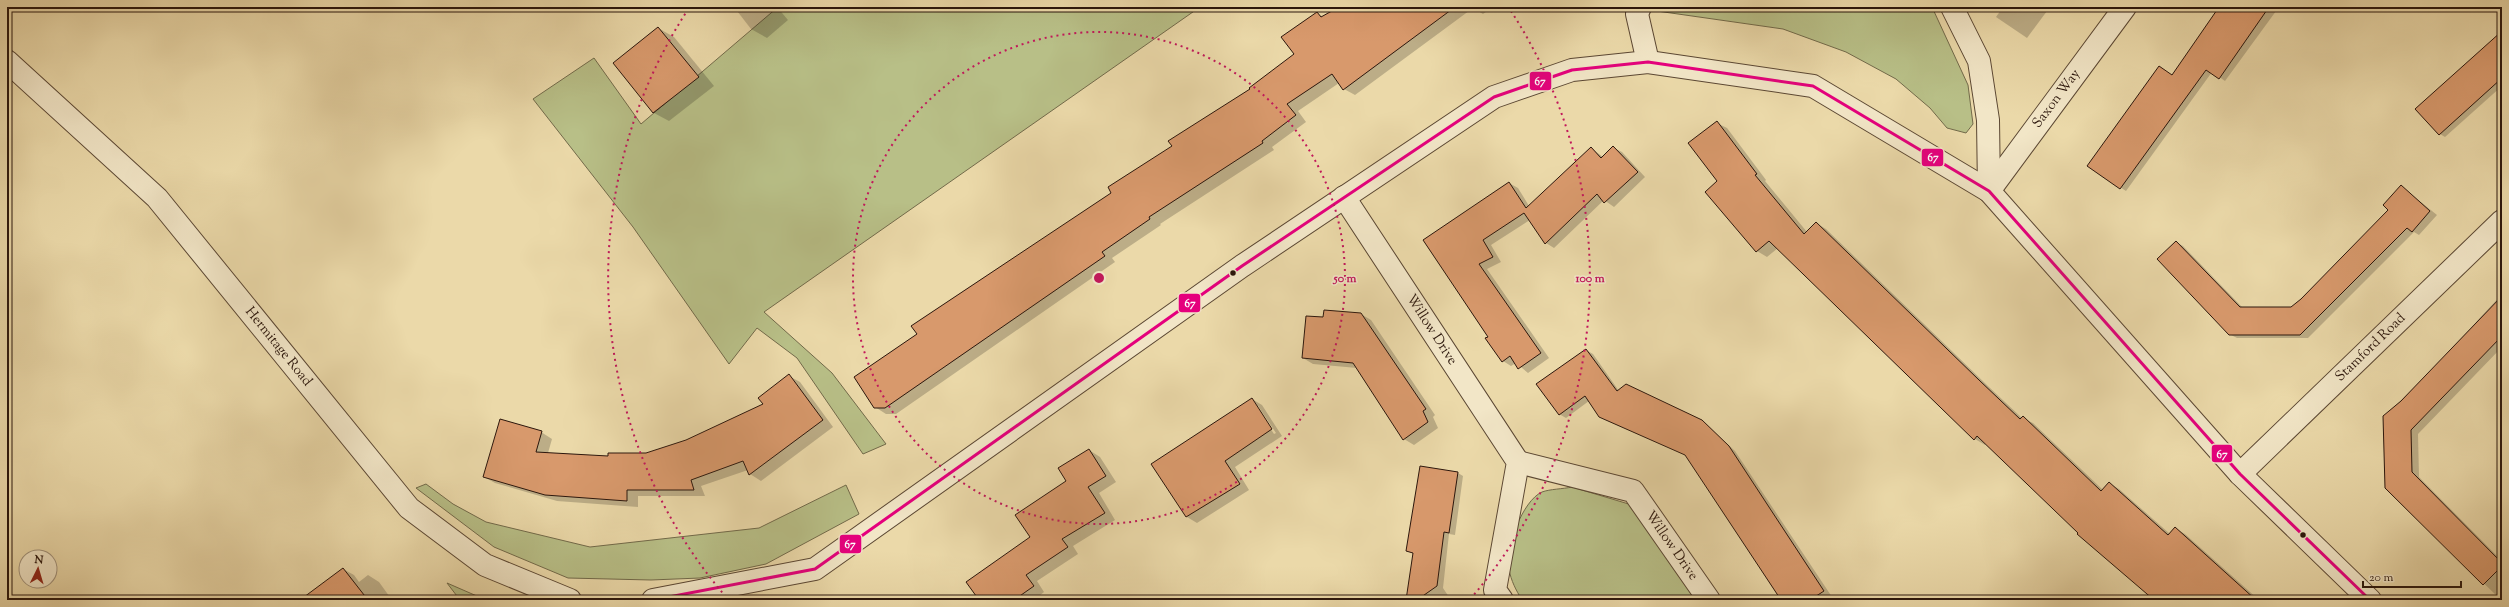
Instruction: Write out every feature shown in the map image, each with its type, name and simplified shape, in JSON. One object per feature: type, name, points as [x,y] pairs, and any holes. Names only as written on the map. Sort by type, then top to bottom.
[{"type":"street","points":[[1640,7],[1637,14],[1648,62]]},
{"type":"street","points":[[1952,7],[1979,61],[1988,120],[1989,191]]},
{"type":"street","name":"Saxon Way","points":[[1989,191],[2126,7]]},
{"type":"street","name":"Hermitage Road","points":[[7,61],[157,198],[409,508],[485,565],[570,600]]},
{"type":"street","points":[[653,600],[815,570],[1242,266],[1494,97],[1572,70],[1648,62],[1813,86],[1989,191],[2240,474],[2370,600]]},
{"type":"street","name":"Willow Drive","points":[[1344,197],[1518,462],[1633,491],[1708,600]]},
{"type":"street","name":"Stamford Road","points":[[2240,474],[2502,221]]},
{"type":"street","points":[[1502,600],[1495,590],[1518,462]]},
{"type":"green space","points":[[778,7],[1200,7],[764,312],[832,373],[886,444],[863,454],[797,358],[757,328],[729,364],[633,227],[533,99],[594,58],[641,124]]},
{"type":"green space","points":[[1658,7],[1932,7],[1968,85],[1973,124],[1966,133],[1947,128],[1930,108],[1896,79],[1846,52],[1783,29],[1657,11]]},
{"type":"green space","points":[[426,484],[453,504],[486,522],[590,547],[759,528],[846,485],[859,514],[766,564],[700,578],[651,580],[568,578],[494,547],[416,488]]},
{"type":"green space","points":[[1572,487],[1632,505],[1697,600],[1522,600],[1511,578],[1508,560],[1516,526],[1528,505],[1542,492]]},
{"type":"green space","points":[[447,583],[486,600],[460,600]]},
{"type":"building","points":[[1339,7],[1455,7],[1343,90],[1332,74],[1287,104],[1296,115],[1262,141],[1263,143],[1149,217],[1150,219],[1102,252],[1105,256],[885,408],[874,408],[854,377],[917,334],[911,326],[1111,193],[1108,187],[1172,146],[1168,141],[1250,89],[1249,88],[1294,54],[1281,37],[1317,12],[1321,17]]},
{"type":"building","points":[[2219,7],[2269,7],[2219,79],[2206,70],[2120,189],[2087,166],[2159,66],[2172,75]]},
{"type":"building","points":[[658,27],[699,77],[653,113],[613,63]]},
{"type":"building","points":[[2502,31],[2502,78],[2439,135],[2415,109]]},
{"type":"building","points":[[1717,121],[1757,174],[1755,175],[1804,234],[1816,222],[2020,419],[2023,416],[2101,491],[2109,482],[2168,535],[2175,527],[2256,600],[2154,600],[2077,534],[2078,533],[1977,436],[1974,440],[1769,241],[1756,252],[1705,192],[1717,181],[1688,143]]},
{"type":"building","points":[[1613,146],[1638,172],[1604,203],[1597,194],[1545,244],[1524,213],[1483,240],[1493,257],[1479,264],[1541,353],[1518,369],[1510,356],[1502,362],[1485,338],[1488,337],[1423,240],[1509,182],[1526,208],[1591,147],[1601,158]]},
{"type":"building","points":[[2401,185],[2430,211],[2412,232],[2407,228],[2300,335],[2229,335],[2157,259],[2176,241],[2240,307],[2291,307],[2301,299],[2388,210],[2383,205]]},
{"type":"building","points":[[2502,296],[2502,336],[2411,430],[2412,472],[2502,563],[2502,566],[2483,585],[2385,488],[2383,416],[2401,401]]},
{"type":"building","points":[[1324,310],[1361,313],[1426,409],[1423,411],[1428,422],[1403,440],[1353,363],[1302,358],[1306,316],[1323,317]]},
{"type":"building","points":[[1586,349],[1617,391],[1626,384],[1702,420],[1729,446],[1824,591],[1810,600],[1781,600],[1685,455],[1599,417],[1585,396],[1559,415],[1536,384]]},
{"type":"building","points":[[789,374],[823,420],[749,475],[743,461],[691,480],[694,490],[627,490],[627,501],[545,495],[483,477],[500,419],[542,431],[536,452],[608,456],[608,453],[646,453],[686,440],[763,404],[758,398]]},
{"type":"building","points":[[1252,398],[1272,429],[1225,461],[1240,484],[1186,517],[1151,464]]},
{"type":"building","points":[[1089,449],[1106,476],[1088,487],[1105,513],[1062,539],[1068,547],[1026,575],[1034,586],[1014,600],[979,600],[966,582],[1030,537],[1015,515],[1066,481],[1058,468]]},
{"type":"building","points":[[1420,466],[1458,472],[1449,533],[1444,532],[1437,586],[1417,600],[1406,600],[1413,553],[1406,551]]},
{"type":"building","points":[[343,568],[368,600],[300,600]]},
{"type":"transit line","name":"67","points":[[653,600],[815,569],[1242,266],[1494,97],[1572,70],[1648,62],[1813,86],[1989,191],[2240,474],[2370,600]]}]
